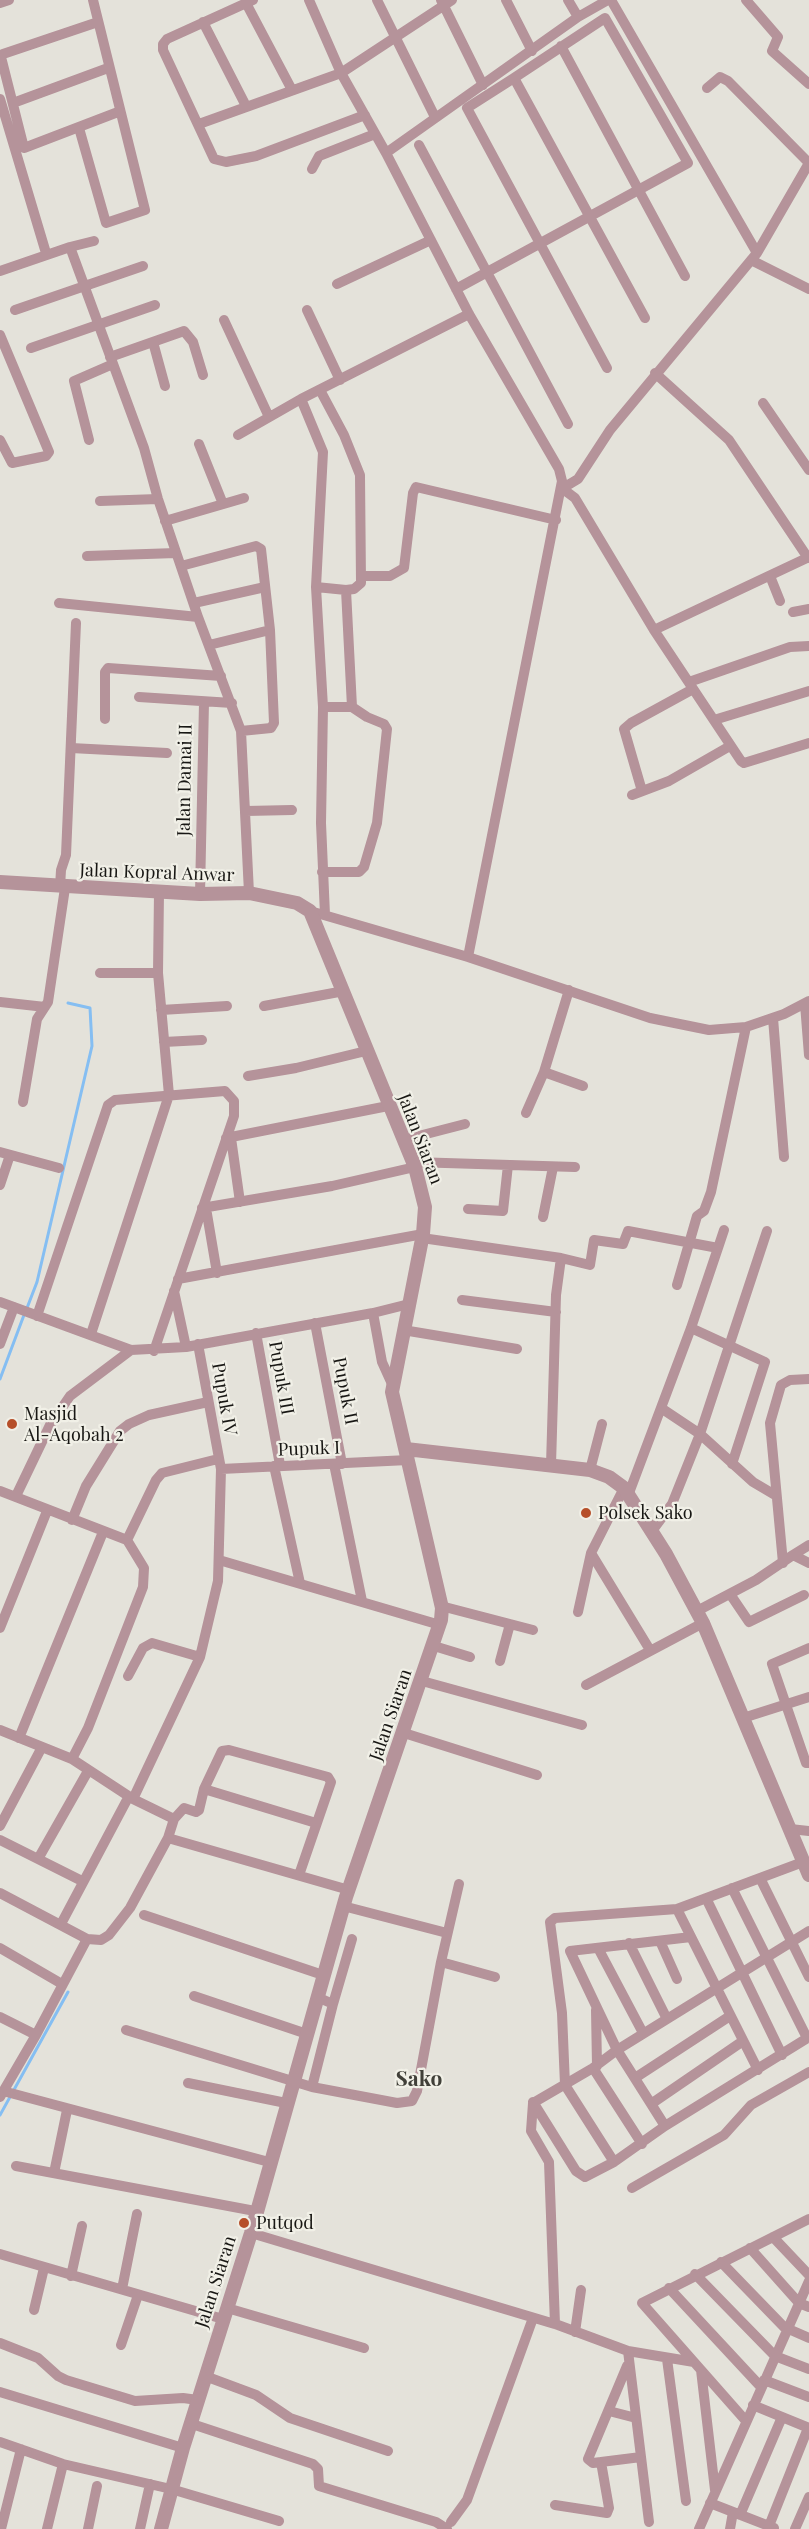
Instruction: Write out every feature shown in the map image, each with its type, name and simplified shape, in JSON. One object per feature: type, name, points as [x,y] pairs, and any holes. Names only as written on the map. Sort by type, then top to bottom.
[{"type":"street","points":[[0,3],[9,0]]},
{"type":"street","points":[[79,128],[106,223],[145,210],[118,112],[93,0]]},
{"type":"street","points":[[309,0],[340,73],[386,153],[456,289],[559,469],[562,487],[468,957]]},
{"type":"street","points":[[377,0],[435,117]]},
{"type":"street","points":[[506,0],[532,51]]},
{"type":"street","points":[[568,0],[578,17]]},
{"type":"street","points":[[386,153],[578,17],[609,0],[754,257],[809,289]]},
{"type":"street","points":[[746,0],[778,37],[772,51],[809,84]]},
{"type":"street","points":[[754,10],[764,0]]},
{"type":"street","points":[[292,90],[250,2],[167,39],[163,48],[211,155],[218,161],[226,162],[256,156],[364,115]]},
{"type":"street","points":[[199,124],[340,73],[396,38],[445,2],[483,85]]},
{"type":"street","points":[[456,289],[541,243],[685,166],[687,159],[605,18],[467,110],[541,243],[607,368]]},
{"type":"street","points":[[98,22],[2,55],[24,148],[118,112]]},
{"type":"street","points":[[203,22],[246,106]]},
{"type":"street","points":[[561,46],[685,276]]},
{"type":"street","points":[[13,103],[108,68]]},
{"type":"street","points":[[562,487],[578,478],[609,430],[754,257],[809,163],[728,81],[720,77],[707,88]]},
{"type":"street","points":[[514,78],[592,216],[645,318]]},
{"type":"street","points":[[0,99],[46,253]]},
{"type":"street","points":[[312,169],[319,156],[375,134]]},
{"type":"street","points":[[419,145],[568,424]]},
{"type":"street","points":[[337,284],[431,240]]},
{"type":"street","points":[[0,270],[46,253],[94,241]]},
{"type":"street","points":[[70,247],[144,448],[165,521],[198,616],[242,730],[249,894]]},
{"type":"street","points":[[15,310],[142,266]]},
{"type":"street","points":[[31,348],[154,305]]},
{"type":"street","points":[[307,310],[340,380]]},
{"type":"street","points":[[238,435],[301,399],[470,314]]},
{"type":"street","points":[[224,320],[269,417]]},
{"type":"street","points":[[89,440],[74,381],[153,342],[187,332],[193,342],[203,375]]},
{"type":"street","points":[[0,335],[49,452],[46,456],[12,463],[0,440]]},
{"type":"street","points":[[153,342],[165,386]]},
{"type":"street","points":[[654,630],[808,558],[729,440],[655,373]]},
{"type":"street","points":[[316,587],[346,590],[359,587],[361,576],[360,475],[344,435],[320,390]]},
{"type":"street","points":[[301,399],[323,452],[316,587],[323,707],[322,872],[325,915]]},
{"type":"street","points":[[763,403],[809,470]]},
{"type":"street","points":[[199,444],[223,504]]},
{"type":"street","points":[[361,576],[390,576],[404,568],[413,493],[416,487],[556,520]]},
{"type":"street","points":[[562,487],[575,498],[654,630],[730,746],[744,763],[809,743]]},
{"type":"street","points":[[165,521],[244,498]]},
{"type":"street","points":[[100,501],[158,499]]},
{"type":"street","points":[[181,566],[258,546],[261,549],[270,630],[273,726],[242,730]]},
{"type":"street","points":[[87,556],[176,553]]},
{"type":"street","points":[[770,576],[780,601]]},
{"type":"street","points":[[194,603],[265,587]]},
{"type":"street","points":[[346,590],[352,706]]},
{"type":"street","points":[[59,603],[198,616]]},
{"type":"street","points":[[794,612],[809,609]]},
{"type":"street","points":[[23,1102],[37,1019],[45,1007],[62,887],[61,870],[66,855],[76,623]]},
{"type":"street","points":[[209,645],[270,630]]},
{"type":"street","points":[[730,746],[669,781],[637,793],[624,729],[691,686],[790,647],[809,646]]},
{"type":"street","points":[[105,719],[105,672],[108,668],[221,676]]},
{"type":"street","points":[[714,720],[809,691]]},
{"type":"street","points":[[139,697],[232,703]]},
{"type":"street","name":"Jalan Damai II","points":[[200,894],[204,702]]},
{"type":"street","points":[[322,872],[362,870],[377,824],[387,729],[384,724],[367,717],[352,706],[323,707]]},
{"type":"street","points":[[71,748],[167,753]]},
{"type":"street","points":[[246,811],[291,810]]},
{"type":"street","name":"Jalan Kopral Anwar","points":[[0,882],[200,894],[249,894],[297,903],[310,911]]},
{"type":"street","points":[[91,1334],[169,1095],[158,973],[159,892]]},
{"type":"street","points":[[310,911],[468,957],[650,1018],[709,1030],[746,1027],[773,1018],[807,1002],[809,1055]]},
{"type":"street","name":"Jalan Siaran","points":[[161,2529],[183,2448],[251,2233],[255,2211],[343,1906],[440,1624],[441,1606],[396,1413],[392,1384],[422,1236],[425,1207],[414,1164],[388,1106],[344,991],[310,911]]},
{"type":"street","points":[[100,973],[158,973]]},
{"type":"street","points":[[526,1113],[544,1072],[569,990]]},
{"type":"street","points":[[264,1006],[344,991]]},
{"type":"street","points":[[0,1002],[45,1007]]},
{"type":"street","points":[[161,1010],[227,1006]]},
{"type":"street","points":[[773,1018],[784,1157]]},
{"type":"street","points":[[677,1285],[698,1216],[704,1211],[711,1192],[746,1027]]},
{"type":"street","points":[[164,1042],[202,1040]]},
{"type":"street","points":[[248,1076],[296,1068],[366,1051]]},
{"type":"street","points":[[544,1072],[584,1086]]},
{"type":"street","points":[[35,1316],[108,1105],[115,1100],[218,1091],[229,1093],[235,1106],[228,1138],[154,1351]]},
{"type":"street","points":[[228,1138],[388,1106]]},
{"type":"street","points":[[403,1140],[465,1124]]},
{"type":"street","points":[[228,1138],[240,1202]]},
{"type":"street","points":[[0,1185],[5,1153],[59,1168]]},
{"type":"street","points":[[204,1208],[332,1186],[414,1164],[575,1167]]},
{"type":"street","points":[[468,1209],[503,1211],[508,1165]]},
{"type":"street","points":[[543,1217],[553,1167]]},
{"type":"street","points":[[204,1208],[218,1273]]},
{"type":"street","points":[[578,1612],[591,1552],[627,1491],[692,1328],[724,1230]]},
{"type":"street","points":[[178,1279],[422,1236],[561,1258],[590,1265],[594,1240],[624,1244],[628,1231],[718,1248]]},
{"type":"street","points":[[652,1531],[672,1504],[700,1434],[767,1231]]},
{"type":"street","points":[[551,1465],[556,1312],[561,1258]]},
{"type":"street","name":"Pupuk IV","points":[[61,1924],[82,1881],[131,1797],[200,1657],[218,1581],[220,1464],[208,1402],[174,1291]]},
{"type":"street","points":[[462,1300],[556,1312]]},
{"type":"street","points":[[0,1302],[130,1350],[154,1351],[374,1313],[409,1304]]},
{"type":"street","points":[[0,1344],[16,1308]]},
{"type":"street","points":[[374,1313],[382,1362],[392,1384]]},
{"type":"street","name":"Pupuk II","points":[[315,1323],[362,1601]]},
{"type":"street","points":[[692,1328],[730,1348],[765,1362],[732,1464]]},
{"type":"street","points":[[403,1330],[517,1349]]},
{"type":"street","name":"Pupuk III","points":[[256,1333],[277,1465],[300,1583]]},
{"type":"street","points":[[16,1496],[50,1425],[70,1396],[130,1350]]},
{"type":"street","points":[[783,1563],[770,1423],[778,1390],[785,1382],[809,1378]]},
{"type":"street","points":[[72,1520],[86,1486],[120,1431],[149,1415],[208,1402]]},
{"type":"street","points":[[661,1408],[700,1434],[753,1482],[775,1495]]},
{"type":"street","points":[[590,1470],[602,1424]]},
{"type":"street","points":[[407,1455],[590,1470],[609,1477],[627,1491],[700,1617],[806,1869],[760,1878],[677,1909],[555,1918],[550,1922],[562,2013],[565,2085],[614,2162]]},
{"type":"street","name":"Pupuk I","points":[[127,1540],[156,1479],[162,1473],[220,1464],[338,1464],[407,1455]]},
{"type":"street","points":[[0,1491],[127,1540],[144,1568],[143,1587],[88,1728],[72,1759]]},
{"type":"street","points":[[0,1628],[47,1511]]},
{"type":"street","points":[[20,1738],[103,1532]]},
{"type":"street","points":[[586,1684],[650,1650],[730,1594],[809,1545]]},
{"type":"street","points":[[591,1552],[650,1650]]},
{"type":"street","points":[[793,1556],[809,1563]]},
{"type":"street","points":[[219,1560],[440,1624]]},
{"type":"street","points":[[730,1594],[748,1622],[804,1595]]},
{"type":"street","points":[[441,1606],[533,1630]]},
{"type":"street","points":[[500,1661],[510,1624]]},
{"type":"street","points":[[128,1677],[143,1648],[152,1643],[200,1657]]},
{"type":"street","points":[[434,1646],[470,1657]]},
{"type":"street","points":[[809,1648],[772,1664],[805,1747],[806,1763],[809,1763]]},
{"type":"street","points":[[422,1681],[582,1725]]},
{"type":"street","points":[[743,1718],[809,1697]]},
{"type":"street","points":[[0,1730],[72,1759],[131,1797],[174,1819]]},
{"type":"street","points":[[404,1733],[537,1776]]},
{"type":"street","points":[[0,1826],[42,1747]]},
{"type":"street","points":[[0,1893],[87,1939],[101,1941],[109,1935],[130,1908],[168,1838],[174,1819],[184,1808],[198,1812],[204,1789],[218,1755],[229,1750],[328,1777],[331,1782],[299,1875]]},
{"type":"street","points":[[38,1859],[88,1771]]},
{"type":"street","points":[[204,1789],[316,1823]]},
{"type":"street","points":[[790,1829],[809,1831]]},
{"type":"street","points":[[168,1838],[349,1890]]},
{"type":"street","points":[[0,1840],[82,1881]]},
{"type":"street","points":[[760,1878],[809,1977]]},
{"type":"street","points":[[126,2030],[312,2087],[397,2103],[412,2101],[417,2091],[441,1962],[459,1884]]},
{"type":"street","points":[[533,2102],[579,2174],[585,2177],[614,2162],[665,2126],[808,2037],[732,1888]]},
{"type":"street","points":[[706,1898],[782,2055]]},
{"type":"street","points":[[343,1906],[447,1933]]},
{"type":"street","points":[[677,1909],[758,2070]]},
{"type":"street","points":[[144,1915],[323,1975]]},
{"type":"street","points":[[533,2102],[595,2067],[617,2049],[809,1930]]},
{"type":"street","points":[[553,1952],[691,1938]]},
{"type":"street","points":[[87,1939],[7,2095],[270,2162]]},
{"type":"street","points":[[312,2087],[352,1939]]},
{"type":"street","points":[[660,1941],[676,1979]]},
{"type":"street","points":[[629,1943],[667,2019]]},
{"type":"street","points":[[0,1948],[62,1984]]},
{"type":"street","points":[[331,1948],[348,1952]]},
{"type":"street","points":[[598,1948],[643,2034]]},
{"type":"street","points":[[570,1951],[617,2049],[665,2126]]},
{"type":"street","points":[[441,1962],[495,1977]]},
{"type":"street","points":[[194,1996],[307,2034]]},
{"type":"street","points":[[317,1997],[333,2004]]},
{"type":"street","points":[[596,2007],[595,2067],[642,2144]]},
{"type":"street","points":[[635,2078],[730,2016]]},
{"type":"street","points":[[0,2017],[36,2035]]},
{"type":"street","points":[[651,2104],[743,2041]]},
{"type":"street","points":[[632,2188],[724,2135],[750,2105],[809,2072]]},
{"type":"street","points":[[188,2083],[286,2103]]},
{"type":"street","points":[[533,2102],[531,2131],[549,2162],[555,2324]]},
{"type":"street","points":[[54,2173],[67,2110]]},
{"type":"street","points":[[16,2166],[255,2211]]},
{"type":"street","points":[[122,2289],[137,2214]]},
{"type":"street","points":[[746,2421],[642,2303],[695,2274],[807,2222]]},
{"type":"street","points":[[71,2276],[82,2226]]},
{"type":"street","points":[[251,2233],[555,2324],[628,2351],[697,2366]]},
{"type":"street","points":[[774,2237],[809,2275]]},
{"type":"street","points":[[750,2248],[804,2305]]},
{"type":"street","points":[[0,2254],[138,2295],[364,2348]]},
{"type":"street","points":[[722,2262],[786,2330],[809,2338]]},
{"type":"street","points":[[34,2310],[44,2268]]},
{"type":"street","points":[[695,2274],[775,2356],[809,2369]]},
{"type":"street","points":[[699,2529],[786,2330],[804,2305],[809,2281]]},
{"type":"street","points":[[669,2288],[763,2383],[809,2397]]},
{"type":"street","points":[[575,2332],[581,2290]]},
{"type":"street","points":[[121,2345],[138,2295]]},
{"type":"street","points":[[192,2424],[313,2464],[318,2469],[319,2486],[449,2526],[467,2500],[533,2318]]},
{"type":"street","points":[[0,2343],[38,2358],[66,2380],[135,2401],[198,2400]]},
{"type":"street","points":[[628,2351],[627,2364],[649,2522]]},
{"type":"street","points":[[667,2359],[686,2501]]},
{"type":"street","points":[[627,2364],[588,2459],[593,2463],[641,2457]]},
{"type":"street","points":[[697,2366],[716,2490]]},
{"type":"street","points":[[206,2376],[256,2395],[290,2418],[388,2451]]},
{"type":"street","points":[[0,2392],[183,2448]]},
{"type":"street","points":[[710,2503],[767,2527],[808,2428],[753,2405]]},
{"type":"street","points":[[609,2411],[636,2418]]},
{"type":"street","points":[[730,2529],[782,2417]]},
{"type":"street","points":[[0,2442],[63,2464],[171,2489],[279,2521]]},
{"type":"street","points":[[1,2528],[5,2485],[21,2449]]},
{"type":"street","points":[[555,2505],[607,2512],[609,2508],[601,2462]]},
{"type":"street","points":[[47,2529],[63,2464]]},
{"type":"street","points":[[140,2529],[150,2484]]},
{"type":"street","points":[[88,2529],[97,2486]]},
{"type":"street","points":[[795,2529],[809,2496]]},
{"type":"waterway","points":[[27,1308],[37,1282],[92,1046],[90,1008],[68,1003]]},
{"type":"waterway","points":[[0,1379],[24,1315]]},
{"type":"waterway","points":[[0,2115],[68,1992]]},
{"type":"place","name":"Masjid Al-Aqobah 2","points":[[12,1424]]},
{"type":"place","name":"Polsek Sako","points":[[586,1513]]},
{"type":"place","name":"Putqod","points":[[244,2223]]},
{"type":"district","name":"Sako","points":[[419,2079]]}]
